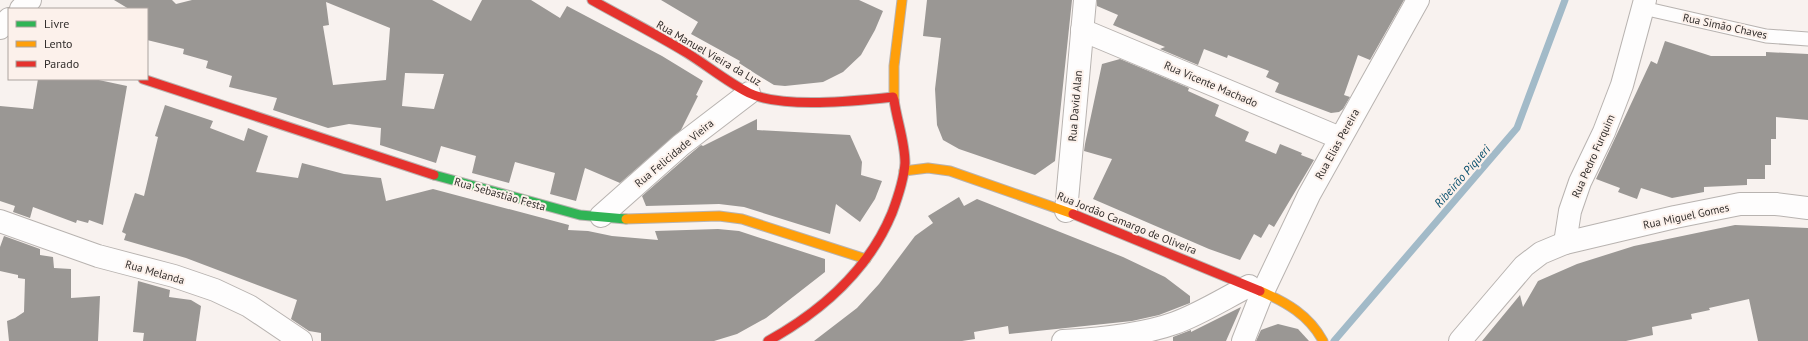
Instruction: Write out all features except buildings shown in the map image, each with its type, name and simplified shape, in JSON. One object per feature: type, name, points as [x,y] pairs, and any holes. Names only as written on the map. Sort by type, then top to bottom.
[{"type":"street","points":[[21,8],[30,0]]},
{"type":"street","name":"Rua Manuel Vieira da Luz","points":[[592,0],[688,54],[749,93],[760,97],[790,101],[848,102],[893,97]]},
{"type":"street","points":[[768,341],[801,322],[830,300],[848,283],[866,259],[882,233],[895,202],[904,171],[902,136],[893,97],[894,57],[902,0]]},
{"type":"street","name":"Rua David Alan","points":[[1066,211],[1085,0]]},
{"type":"street","name":"Rua Elias Pereira","points":[[1243,341],[1256,289],[1418,0]]},
{"type":"street","name":"Rua Pedro Furquim","points":[[1564,243],[1570,211],[1580,182],[1604,132],[1622,85],[1644,4]]},
{"type":"street","points":[[0,28],[8,21]]},
{"type":"street","name":"Rua Vicente Machado","points":[[1082,30],[1340,138]]},
{"type":"street","name":"Rua Sebastião Festa","points":[[146,80],[414,170],[580,215],[624,219],[719,216],[742,219],[866,259]]},
{"type":"street","name":"Rua Felicidade Vieira","points":[[601,216],[681,145],[749,93]]},
{"type":"street","name":"Rua Jordão Camargo de Oliveira","points":[[904,171],[928,168],[950,171],[1066,211],[1283,301],[1302,316],[1321,339]]},
{"type":"street","name":"Rua Miguel Gomes","points":[[1564,243],[1740,204],[1776,204],[1808,208]]},
{"type":"street","name":"Rua Melanda","points":[[0,221],[98,256],[174,276],[215,290],[250,306],[301,341]]},
{"type":"street","points":[[1460,341],[1524,266],[1541,253],[1564,243]]},
{"type":"street","points":[[1063,341],[1083,340],[1141,332],[1174,324],[1256,289]]},
{"type":"lane","name":"Rua Simão Chaves","points":[[1644,4],[1766,36],[1808,39]]},
{"type":"waterway","name":"Ribeirão Piqueri","points":[[1334,341],[1517,128],[1565,0]]},
{"type":"traffic: fast","points":[[434,175],[580,215],[626,219]]},
{"type":"traffic: slow","points":[[894,100],[894,66],[902,0]]},
{"type":"traffic: slow","points":[[904,171],[928,168],[950,171],[1073,214]]},
{"type":"traffic: slow","points":[[626,219],[719,216],[742,219],[866,259]]},
{"type":"traffic: slow","points":[[1260,291],[1296,310],[1311,324],[1323,341]]},
{"type":"traffic: jam","points":[[592,0],[675,46],[741,89],[763,98],[799,102],[840,102],[893,97]]},
{"type":"traffic: jam","points":[[146,80],[434,175]]},
{"type":"traffic: jam","points":[[768,341],[825,303],[841,288],[870,253],[882,234],[892,213],[898,195],[905,163],[904,147],[894,100]]},
{"type":"traffic: jam","points":[[1073,214],[1260,291]]}]
